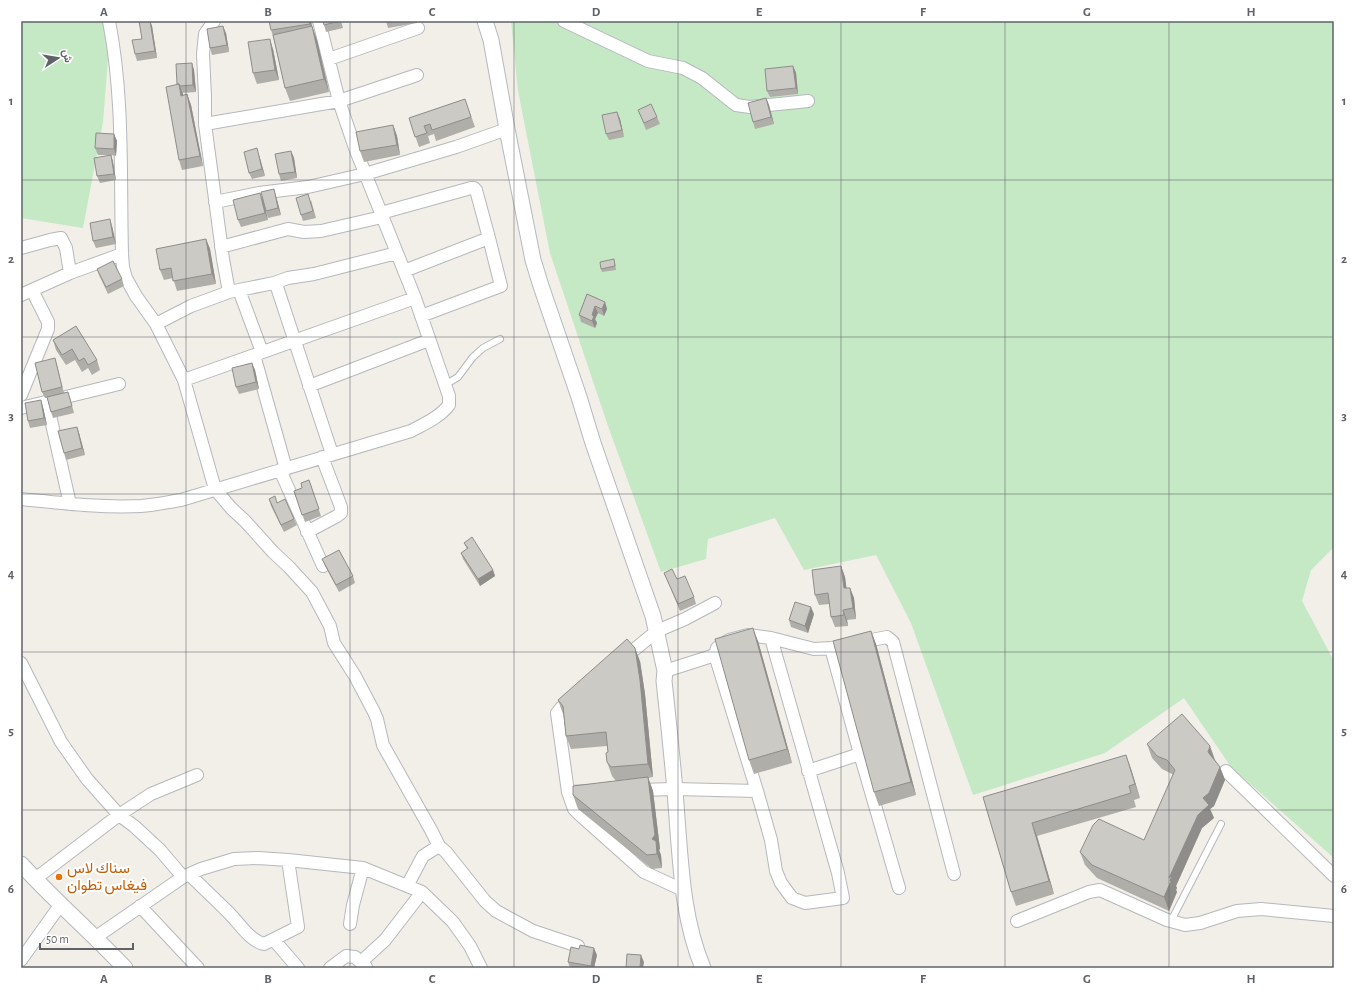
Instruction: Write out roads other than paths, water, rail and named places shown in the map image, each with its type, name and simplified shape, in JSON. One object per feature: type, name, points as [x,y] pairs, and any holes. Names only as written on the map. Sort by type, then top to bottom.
[{"type":"street","points":[[109,21],[114,44],[120,105],[123,267],[126,278],[136,296],[156,324],[184,380],[215,489],[231,508],[312,592],[330,626],[334,643],[355,676],[374,712],[383,745],[439,846],[446,852],[496,911],[533,931],[578,946]]},
{"type":"street","points":[[214,21],[205,34],[204,41],[205,124],[221,247],[234,291],[258,354],[283,469],[307,532],[323,566]]},
{"type":"street","points":[[21,499],[110,506],[143,506],[181,500],[411,431],[434,418],[444,411],[449,405],[450,399],[415,298],[365,174],[339,101],[319,21]]},
{"type":"street","points":[[485,21],[491,40],[533,260],[540,286],[579,397],[593,444],[634,559],[657,632],[665,671],[664,681],[683,890],[692,938],[703,968]]},
{"type":"street","points":[[491,40],[492,21]]},
{"type":"street","points":[[564,21],[648,61],[683,68],[702,78],[736,105],[750,107],[808,101]]},
{"type":"street","points":[[329,59],[418,28]]},
{"type":"street","points":[[205,124],[339,101],[417,74]]},
{"type":"street","points":[[215,202],[308,187],[365,174],[456,147],[507,129]]},
{"type":"street","points":[[221,247],[288,229],[304,232],[322,231],[474,188],[501,286],[421,316]]},
{"type":"street","points":[[21,248],[61,238],[66,248],[70,273]]},
{"type":"street","points":[[404,271],[489,238]]},
{"type":"street","points":[[156,324],[191,306],[234,291],[274,283],[288,278],[314,274],[397,253]]},
{"type":"street","points":[[21,395],[48,329],[48,322],[26,293],[70,273],[122,254]]},
{"type":"street","points":[[274,283],[277,287],[309,386],[341,507],[341,513],[337,516],[307,532]]},
{"type":"street","points":[[184,380],[415,298]]},
{"type":"street","points":[[309,386],[430,340]]},
{"type":"street","points":[[21,408],[119,384]]},
{"type":"street","points":[[47,402],[70,504]]},
{"type":"street","points":[[615,665],[657,632],[686,619],[715,603]]},
{"type":"street","points":[[771,638],[838,873],[843,898],[805,903],[792,898],[781,883],[776,871],[771,840],[715,655],[717,648],[729,640],[748,635],[771,638],[814,649],[831,648],[887,637],[893,642],[954,874]]},
{"type":"street","points":[[831,648],[899,888]]},
{"type":"street","points":[[665,671],[715,655]]},
{"type":"street","points":[[21,663],[61,742],[72,760],[87,779],[119,815],[134,826],[186,876],[230,913],[250,935],[262,943],[268,943],[298,927],[288,860]]},
{"type":"street","points":[[585,689],[561,708],[558,713],[568,792],[574,809],[644,872],[683,890]]},
{"type":"street","points":[[808,771],[860,754]]},
{"type":"street","points":[[1226,771],[1334,876]]},
{"type":"street","points":[[35,879],[119,815],[151,794],[197,776]]},
{"type":"street","points":[[622,790],[675,789],[757,791]]},
{"type":"street","points":[[568,792],[599,791]]},
{"type":"street","points":[[407,886],[423,856],[439,846]]},
{"type":"street","points":[[96,937],[140,906],[201,868],[234,859],[258,858],[288,860],[363,868],[422,892],[453,922],[470,946],[480,968]]},
{"type":"street","points":[[21,864],[96,937],[125,968]]},
{"type":"street","points":[[350,924],[353,905],[363,868]]},
{"type":"street","points":[[1017,921],[1089,892],[1100,890],[1171,921],[1185,925],[1200,923],[1237,911],[1261,909],[1334,916]]},
{"type":"street","points":[[330,968],[346,956],[355,957],[364,965],[422,892]]},
{"type":"street","points":[[21,960],[61,904]]},
{"type":"street","points":[[140,906],[198,968]]},
{"type":"street","points":[[274,940],[298,968]]},
{"type":"lane","points":[[445,385],[458,377],[473,357],[483,348],[500,339]]},
{"type":"lane","points":[[1171,921],[1221,824]]},
{"type":"place","name":"سناك لاس فيغاس تطوان","points":[[59,877]]}]
